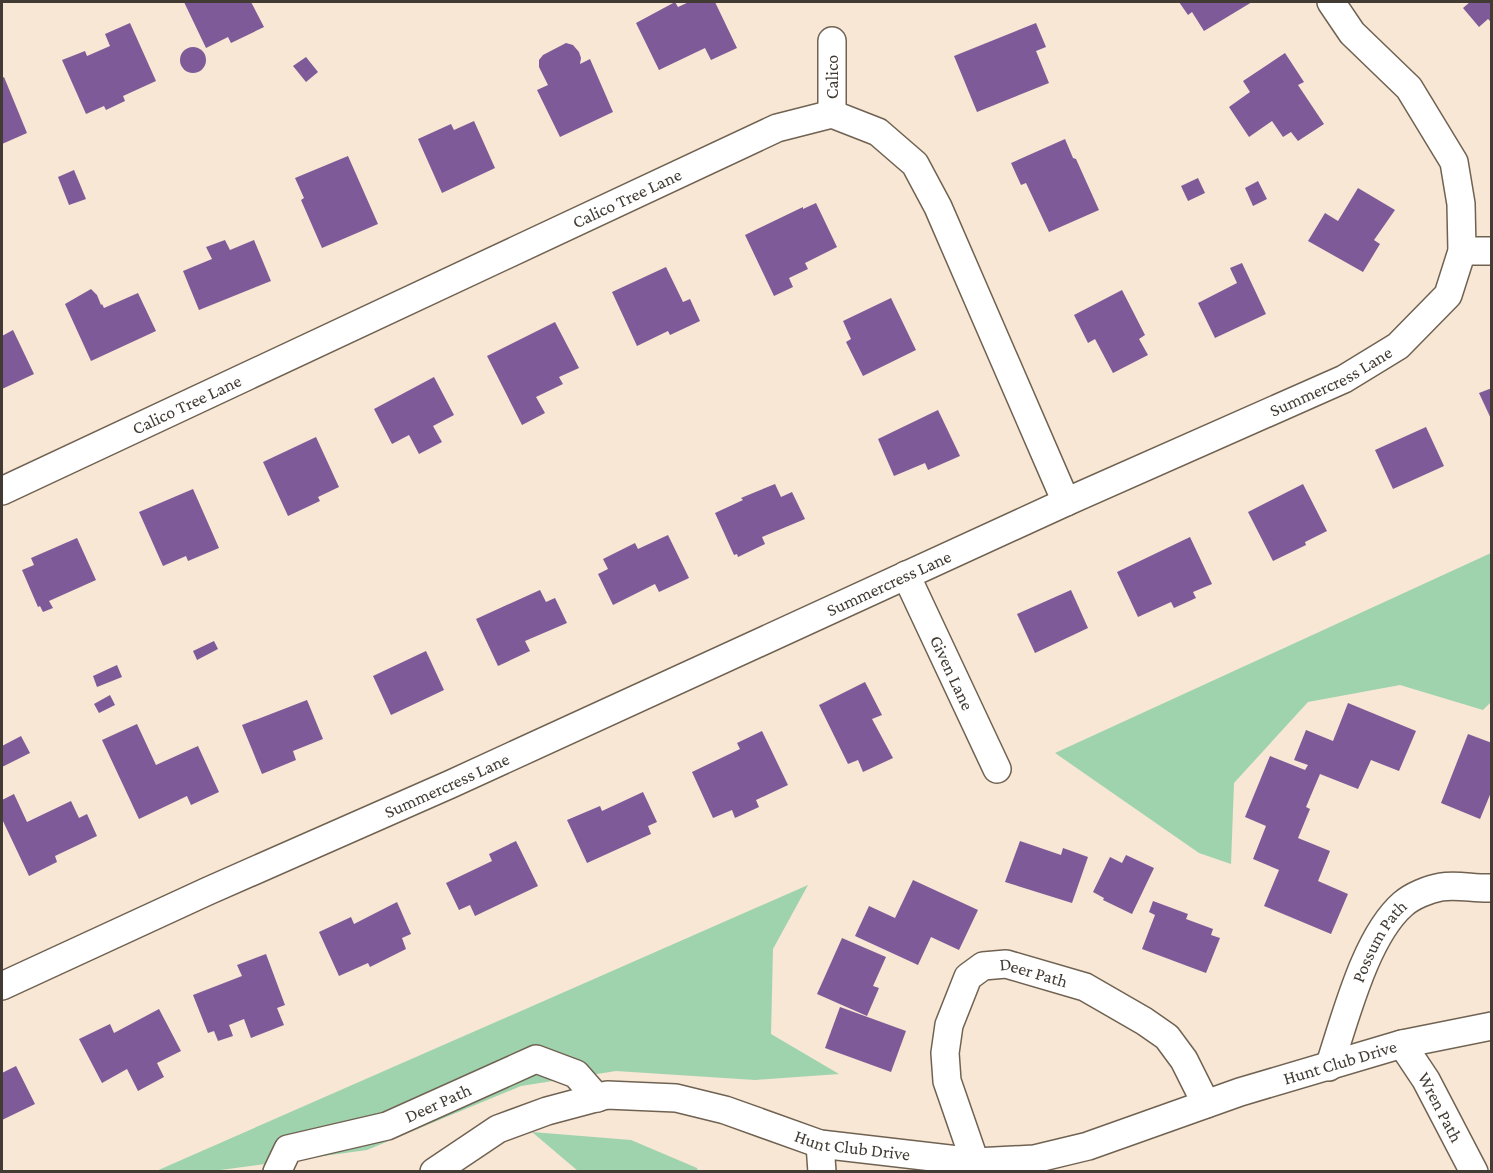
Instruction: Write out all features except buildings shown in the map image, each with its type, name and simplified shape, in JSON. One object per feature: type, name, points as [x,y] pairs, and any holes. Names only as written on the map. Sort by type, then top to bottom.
[{"type":"street","name":"Summercress Lane","points":[[2,986],[208,891],[451,784],[1066,502],[1344,379],[1398,346],[1448,295],[1462,251],[1461,204],[1454,162],[1409,88],[1352,33],[1330,2]]},
{"type":"street","name":"Calico","points":[[832,41],[832,114]]},
{"type":"street","points":[[832,114],[878,132],[915,164],[938,207],[1066,502]]},
{"type":"street","name":"Calico Tree Lane","points":[[2,491],[777,128],[832,114]]},
{"type":"street","points":[[1462,251],[1491,251]]},
{"type":"street","name":"Given Lane","points":[[906,575],[997,769]]},
{"type":"street","name":"Possum Path","points":[[1329,1067],[1373,946],[1390,916],[1404,902],[1441,887],[1491,888]]},
{"type":"street","name":"Deer Path","points":[[975,1162],[947,1081],[945,1053],[949,1025],[968,977],[983,966],[1006,963],[1084,987],[1144,1021],[1167,1037],[1184,1060],[1206,1104]]},
{"type":"street","name":"Hunt Club Drive","points":[[434,1172],[498,1129],[547,1111],[607,1095],[676,1098],[725,1110],[820,1144],[975,1162],[1035,1165],[1240,1092],[1402,1044],[1491,1026]]},
{"type":"street","name":"Wren Path","points":[[1402,1044],[1426,1080],[1474,1172]]},
{"type":"street","name":"Deer Path","points":[[277,1172],[288,1149],[387,1126],[536,1059],[576,1074],[597,1098]]},
{"type":"street","points":[[820,1144],[822,1172]]},
{"type":"green space","points":[[1491,553],[1491,702],[1483,710],[1400,685],[1308,702],[1234,783],[1231,864],[1199,853],[1055,753]]},
{"type":"green space","points":[[808,885],[773,949],[771,1034],[839,1074],[755,1080],[616,1071],[521,1086],[367,1150],[213,1171],[154,1172]]},
{"type":"green space","points":[[532,1132],[631,1140],[697,1168],[698,1171],[578,1171]]}]
